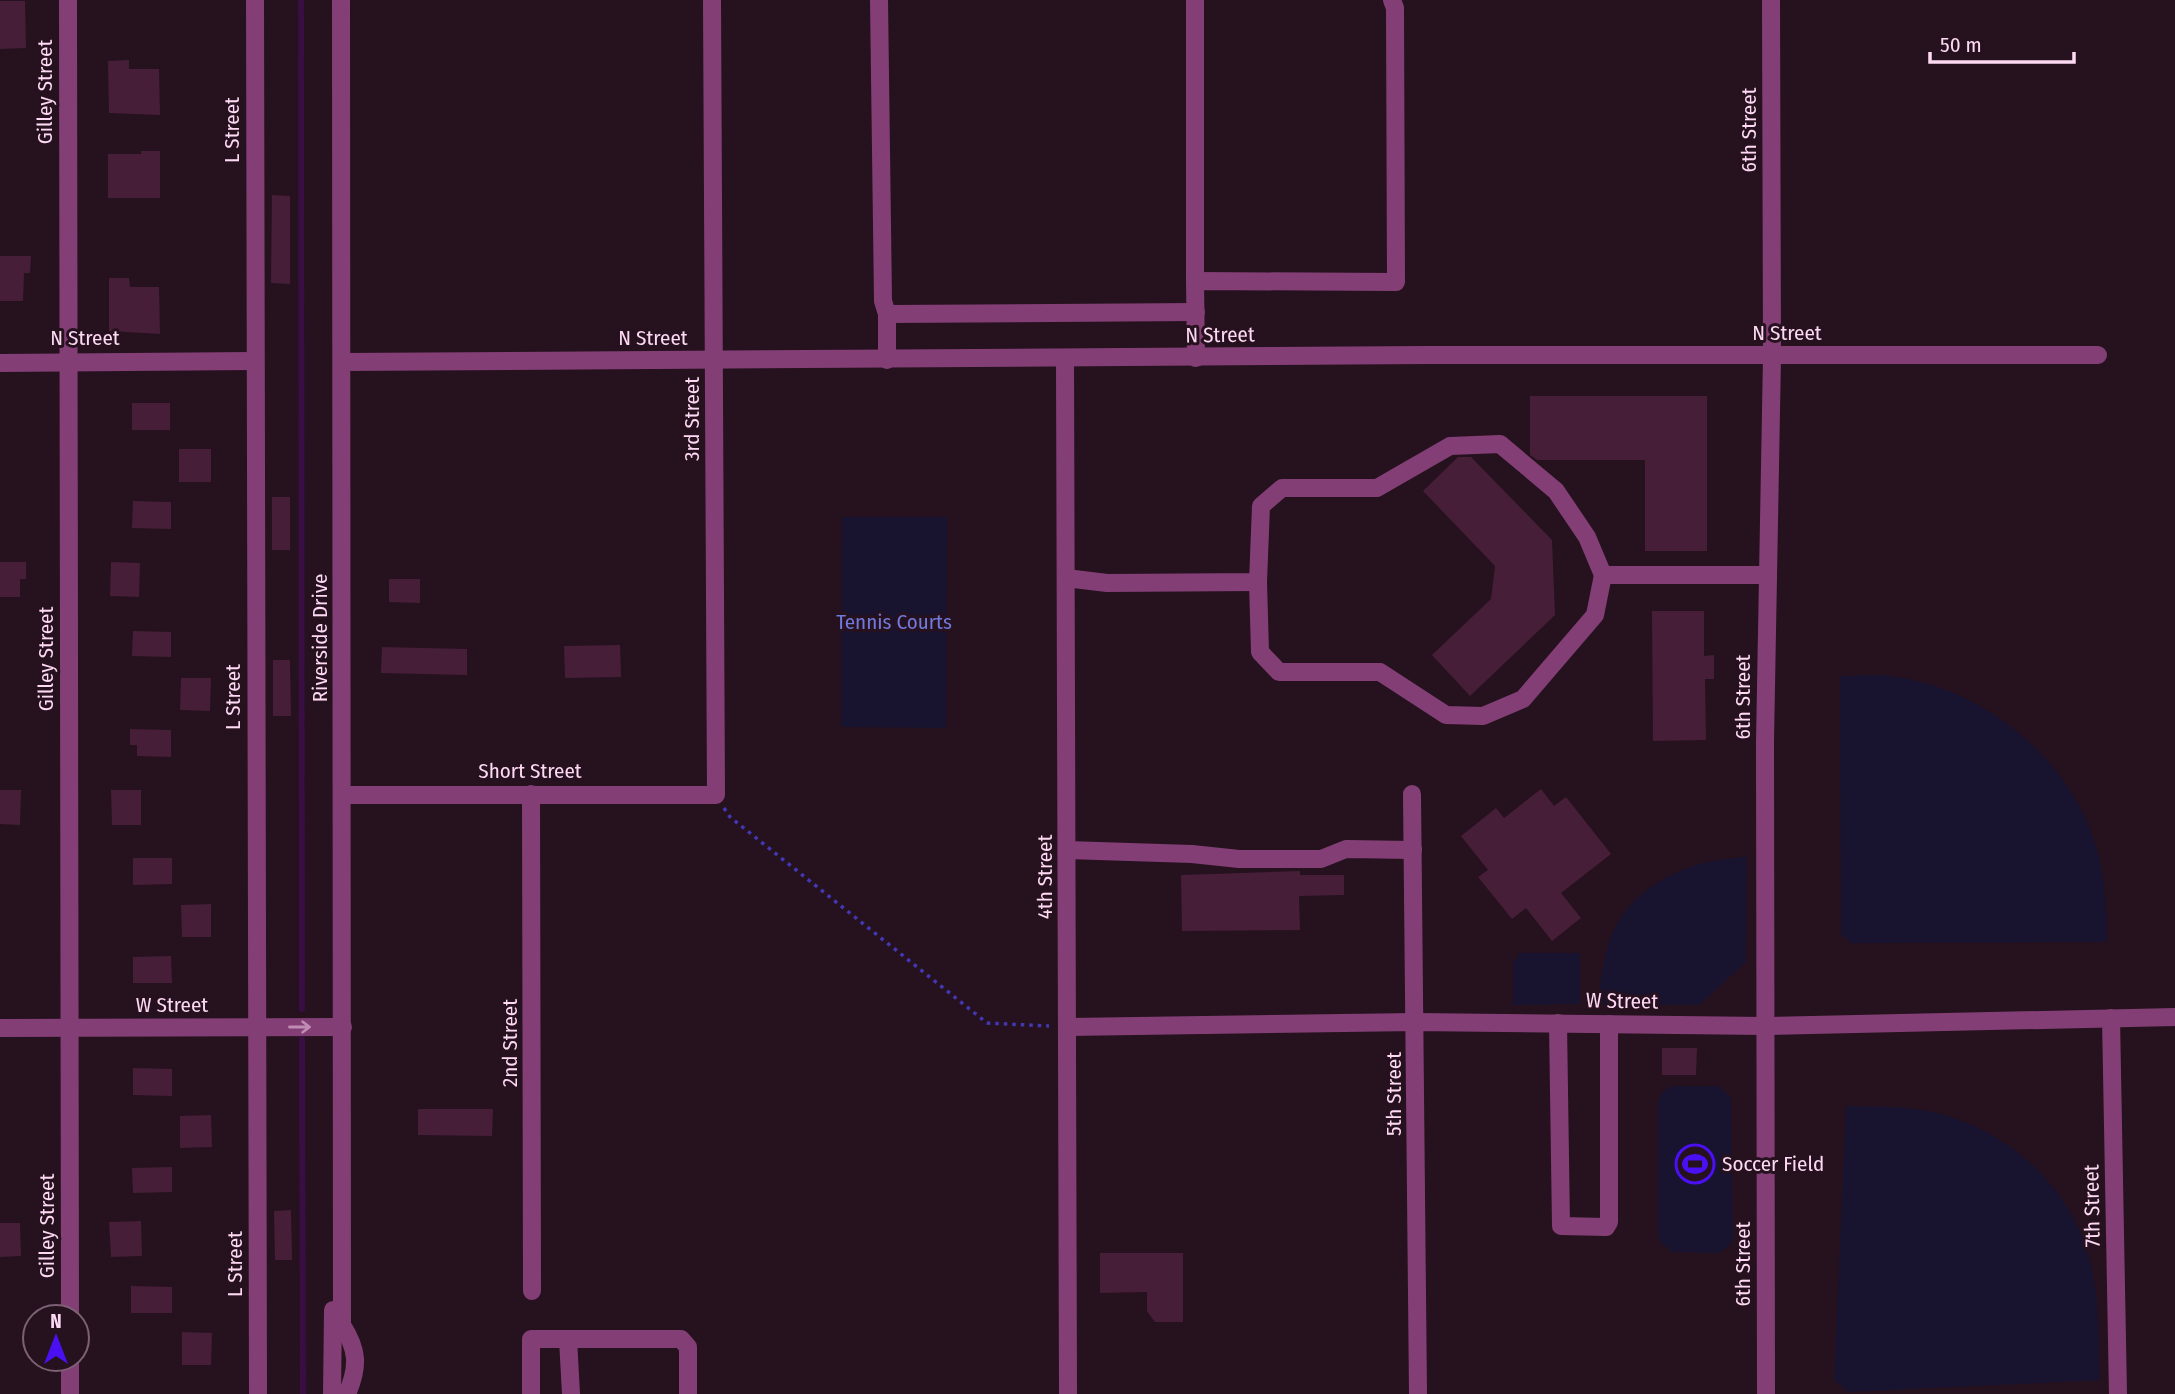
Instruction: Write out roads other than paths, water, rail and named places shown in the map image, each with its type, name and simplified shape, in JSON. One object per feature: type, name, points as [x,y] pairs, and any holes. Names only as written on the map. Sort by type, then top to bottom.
[{"type":"street","name":"Gilley Street","points":[[68,0],[70,1303]]},
{"type":"street","name":"L Street","points":[[255,0],[258,1394]]},
{"type":"street","name":"Riverside Drive","points":[[341,0],[342,1325],[355,1345],[355,1377],[347,1394]]},
{"type":"street","name":"3rd Street","points":[[712,0],[716,795]]},
{"type":"street","points":[[879,0],[883,301],[887,314],[887,359]]},
{"type":"street","points":[[1195,0],[1196,358]]},
{"type":"street","points":[[1195,281],[1396,282],[1395,8],[1392,0]]},
{"type":"street","name":"6th Street","points":[[1766,1394],[1766,575],[1772,356],[1771,0]]},
{"type":"street","points":[[887,314],[1196,312]]},
{"type":"street","name":"N Street","points":[[342,362],[2098,355]]},
{"type":"street","name":"4th Street","points":[[1065,359],[1068,1394]]},
{"type":"street","name":"N Street","points":[[0,363],[254,361]]},
{"type":"street","points":[[1500,444],[1556,491],[1587,537],[1603,575],[1595,615],[1523,699],[1483,716],[1447,715],[1380,672],[1279,672],[1260,652],[1258,582],[1261,506],[1282,488],[1377,488],[1450,446],[1500,444]]},
{"type":"street","points":[[1603,575],[1766,575]]},
{"type":"street","points":[[1066,578],[1107,583],[1258,582]]},
{"type":"street","name":"2nd Street","points":[[531,794],[532,1292]]},
{"type":"street","name":"5th Street","points":[[1412,794],[1418,1394]]},
{"type":"street","name":"Short Street","points":[[343,795],[716,795]]},
{"type":"street","points":[[1067,849],[1192,854],[1239,859],[1321,859],[1346,849],[1413,850]]},
{"type":"street","name":"W Street","points":[[1068,1027],[1416,1022],[1765,1026],[2175,1017]]},
{"type":"street","name":"7th Street","points":[[2111,1018],[2118,1394]]},
{"type":"street","points":[[1558,1023],[1559,1222],[1561,1226],[1606,1227],[1609,1223],[1609,1024]]},
{"type":"street","name":"W Street","points":[[0,1028],[343,1027]]},
{"type":"street","name":"Riverside Drive","points":[[332,1394],[334,1296],[343,1276]]},
{"type":"street","points":[[531,1394],[531,1339],[681,1339],[688,1348],[688,1394]]},
{"type":"street","points":[[568,1339],[571,1394]]},
{"type":"street","points":[[70,1373],[70,1394]]},
{"type":"waterway","points":[[301,0],[302,1009]]},
{"type":"waterway","points":[[302,1039],[303,1394]]},
{"type":"place","name":"Soccer Field","points":[[1695,1164]]},
{"type":"park label","name":"Tennis Courts","points":[[894,622]]}]
